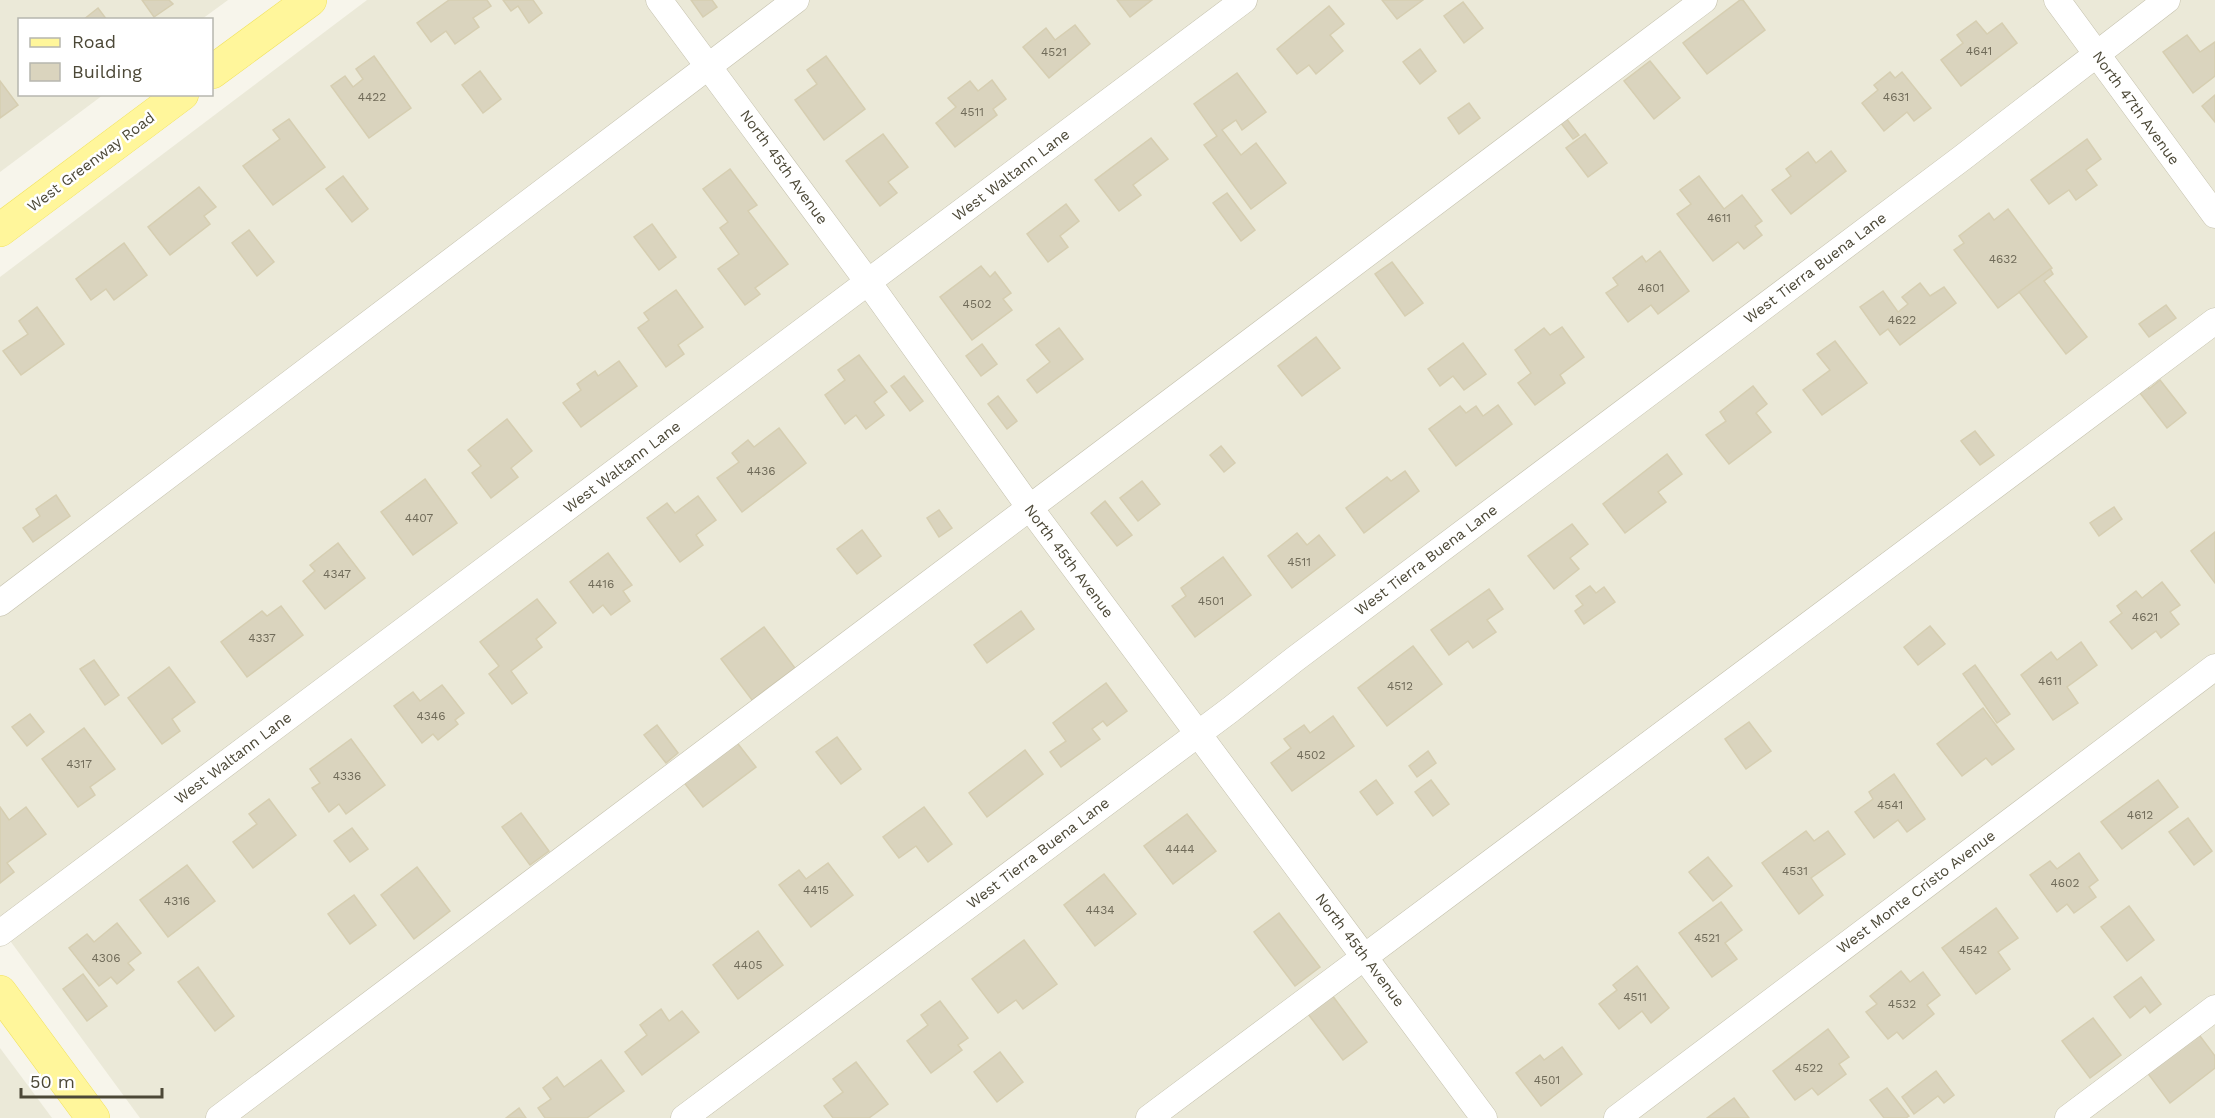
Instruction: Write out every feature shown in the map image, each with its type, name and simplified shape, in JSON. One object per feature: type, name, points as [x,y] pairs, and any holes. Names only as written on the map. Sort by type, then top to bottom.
[{"type":"main road","points":[[213,71],[310,0]]},
{"type":"main road","name":"West Greenway Road","points":[[0,230],[179,96]]},
{"type":"main road","points":[[0,992],[93,1118]]},
{"type":"street","name":"North 45th Avenue","points":[[659,0],[710,65],[1030,508],[1484,1118]]},
{"type":"street","points":[[0,603],[796,0]]},
{"type":"street","name":"West Waltann Lane","points":[[0,933],[1244,0]]},
{"type":"street","points":[[219,1118],[1704,0]]},
{"type":"street","name":"North 47th Avenue","points":[[2056,0],[2215,215]]},
{"type":"street","name":"West Tierra Buena Lane","points":[[684,1118],[1198,734],[1962,158],[2167,0]]},
{"type":"street","points":[[1149,1118],[2215,321]]},
{"type":"street","name":"West Monte Cristo Avenue","points":[[1617,1118],[2215,668]]},
{"type":"street","points":[[2068,1118],[2215,1008]]},
{"type":"shaded area","points":[[0,0],[228,0],[203,18],[18,18],[18,96],[102,96],[0,172]]},
{"type":"shaded area","points":[[367,0],[2215,0],[2215,1118],[140,1118],[0,927],[0,277]]},
{"type":"shaded area","points":[[0,1048],[52,1118],[0,1118]]},
{"type":"building","points":[[142,0],[169,0],[173,4],[154,17]]},
{"type":"building","points":[[449,0],[487,0],[491,6],[473,18],[479,27],[455,44],[446,31],[431,42],[417,23]]},
{"type":"building","points":[[503,0],[533,0],[542,13],[529,23],[518,6],[511,11]]},
{"type":"building","points":[[691,0],[712,0],[717,7],[703,17]]},
{"type":"building","points":[[1117,0],[1152,0],[1130,17]]},
{"type":"building","points":[[1382,0],[1423,0],[1397,19]]},
{"type":"building","points":[[1743,0],[1765,30],[1707,74],[1683,43]]},
{"type":"building","points":[[1463,2],[1483,28],[1464,43],[1444,16]]},
{"type":"building","points":[[1329,6],[1344,24],[1330,35],[1343,51],[1316,74],[1309,65],[1297,74],[1277,49]]},
{"type":"building","points":[[98,8],[106,18],[86,18]]},
{"type":"building","points":[[1976,21],[1987,34],[2002,23],[2017,43],[1961,86],[1941,60],[1963,43],[1957,35]]},
{"type":"building","points":[[1075,25],[1090,44],[1049,78],[1023,47],[1046,28],[1055,40]]},
{"type":"building","points":[[2187,35],[2200,52],[2215,42],[2215,76],[2193,93],[2163,52]]},
{"type":"building","points":[[1420,49],[1436,71],[1420,84],[1403,62]]},
{"type":"building","points":[[374,56],[411,108],[369,138],[331,86],[345,76],[353,87],[363,79],[356,69]]},
{"type":"building","points":[[826,56],[865,109],[824,140],[795,100],[817,84],[807,70]]},
{"type":"building","points":[[1650,61],[1680,98],[1654,119],[1624,81]]},
{"type":"building","points":[[480,71],[501,99],[483,113],[462,85]]},
{"type":"building","points":[[1890,72],[1895,78],[1902,72],[1931,108],[1914,121],[1907,112],[1884,131],[1862,103],[1878,90],[1874,85]]},
{"type":"building","points":[[1237,73],[1266,112],[1242,130],[1236,120],[1222,130],[1241,155],[1256,143],[1286,183],[1251,209],[1204,145],[1217,136],[1194,104]]},
{"type":"building","points":[[992,80],[1006,99],[993,109],[997,115],[955,147],[936,123],[956,107],[948,98],[970,81],[978,91]]},
{"type":"building","points":[[0,81],[18,105],[0,118]]},
{"type":"building","points":[[2215,95],[2215,122],[2202,106]]},
{"type":"building","points":[[1469,103],[1480,118],[1459,134],[1448,118]]},
{"type":"building","points":[[1566,118],[1579,135],[1573,139],[1560,122]]},
{"type":"building","points":[[289,119],[325,167],[273,205],[243,166],[280,139],[273,130]]},
{"type":"building","points":[[883,134],[908,167],[888,182],[897,193],[880,206],[846,161]]},
{"type":"building","points":[[1585,134],[1607,163],[1588,177],[1566,148]]},
{"type":"building","points":[[1151,138],[1168,159],[1133,185],[1141,195],[1119,211],[1095,180]]},
{"type":"building","points":[[2087,139],[2101,159],[2086,170],[2097,185],[2076,200],[2069,190],[2049,204],[2031,180]]},
{"type":"building","points":[[1831,151],[1846,171],[1791,214],[1772,190],[1791,176],[1786,169],[1808,152],[1816,163]]},
{"type":"building","points":[[730,169],[757,205],[748,211],[788,264],[755,288],[760,294],[745,305],[718,269],[739,254],[720,228],[728,222],[703,189]]},
{"type":"building","points":[[343,176],[368,209],[352,222],[326,189]]},
{"type":"building","points":[[1699,176],[1724,209],[1742,195],[1762,221],[1755,226],[1762,235],[1744,249],[1738,242],[1713,261],[1677,214],[1691,204],[1680,190]]},
{"type":"building","points":[[199,187],[216,207],[204,216],[210,224],[170,255],[148,227]]},
{"type":"building","points":[[1227,193],[1255,230],[1241,241],[1213,203]]},
{"type":"building","points":[[1066,204],[1079,221],[1060,236],[1068,247],[1048,262],[1027,234]]},
{"type":"building","points":[[2008,209],[2052,268],[1998,308],[1954,250],[1964,243],[1959,236],[1989,213],[1994,220]]},
{"type":"building","points":[[652,224],[676,257],[659,270],[634,237]]},
{"type":"building","points":[[249,230],[274,262],[257,276],[232,243]]},
{"type":"building","points":[[124,243],[147,275],[114,300],[106,289],[91,300],[76,279]]},
{"type":"building","points":[[1660,251],[1689,291],[1658,314],[1651,305],[1628,322],[1606,293],[1618,285],[1613,278],[1642,256],[1646,262]]},
{"type":"building","points":[[1392,262],[1423,303],[1405,316],[1375,274]]},
{"type":"building","points":[[981,266],[990,277],[995,272],[1011,293],[1003,299],[1012,310],[972,340],[940,297]]},
{"type":"building","points":[[2050,269],[2053,274],[2044,281],[2087,337],[2066,354],[2019,292]]},
{"type":"building","points":[[1920,283],[1930,296],[1944,287],[1956,303],[1900,345],[1888,329],[1880,335],[1860,307],[1883,291],[1898,312],[1908,304],[1902,297]]},
{"type":"building","points":[[676,290],[703,327],[678,345],[684,354],[666,367],[638,328],[649,320],[644,313]]},
{"type":"building","points":[[2166,305],[2176,318],[2149,337],[2139,324]]},
{"type":"building","points":[[37,307],[64,344],[21,375],[3,351],[28,334],[19,321]]},
{"type":"building","points":[[1562,327],[1584,357],[1560,375],[1565,383],[1535,405],[1518,383],[1531,373],[1515,350],[1544,328],[1550,335]]},
{"type":"building","points":[[1059,328],[1083,359],[1037,393],[1027,380],[1050,362],[1036,345]]},
{"type":"building","points":[[1316,337],[1340,368],[1302,396],[1278,366]]},
{"type":"building","points":[[1835,341],[1867,383],[1822,415],[1803,390],[1830,370],[1817,354]]},
{"type":"building","points":[[1463,343],[1486,374],[1464,390],[1453,376],[1440,386],[1428,369]]},
{"type":"building","points":[[982,344],[997,364],[981,376],[966,356]]},
{"type":"building","points":[[859,355],[887,392],[874,402],[884,415],[866,429],[856,415],[845,424],[825,395],[845,380],[838,370]]},
{"type":"building","points":[[619,361],[637,386],[581,427],[563,403],[581,390],[577,384],[595,371],[598,376]]},
{"type":"building","points":[[904,376],[923,401],[910,411],[891,386]]},
{"type":"building","points":[[2160,380],[2186,413],[2167,428],[2140,393]]},
{"type":"building","points":[[1753,386],[1767,404],[1756,413],[1771,432],[1729,464],[1706,435],[1726,421],[1720,412]]},
{"type":"building","points":[[998,396],[1017,421],[1007,429],[988,404]]},
{"type":"building","points":[[1498,405],[1512,424],[1456,466],[1429,429],[1460,406],[1466,413],[1476,406],[1483,416]]},
{"type":"building","points":[[507,419],[532,451],[511,468],[518,477],[491,498],[472,473],[481,466],[468,450]]},
{"type":"building","points":[[779,428],[806,463],[742,512],[717,478],[739,462],[732,453],[748,440],[754,447]]},
{"type":"building","points":[[1975,431],[1994,455],[1980,465],[1961,441]]},
{"type":"building","points":[[1221,446],[1235,463],[1224,472],[1210,455]]},
{"type":"building","points":[[1667,454],[1682,474],[1658,492],[1666,502],[1625,533],[1603,504]]},
{"type":"building","points":[[1405,471],[1419,491],[1364,533],[1346,508],[1387,477],[1391,481]]},
{"type":"building","points":[[425,479],[457,523],[413,555],[381,512]]},
{"type":"building","points":[[1142,481],[1160,504],[1138,521],[1120,498]]},
{"type":"building","points":[[56,495],[70,516],[33,542],[23,528],[40,516],[36,509]]},
{"type":"building","points":[[698,496],[716,520],[696,535],[703,545],[680,562],[647,518],[667,503],[675,513]]},
{"type":"building","points":[[1105,501],[1132,535],[1117,546],[1091,513]]},
{"type":"building","points":[[2114,507],[2122,519],[2099,536],[2090,523]]},
{"type":"building","points":[[939,510],[952,528],[939,537],[927,518]]},
{"type":"building","points":[[1572,524],[1588,544],[1570,558],[1579,569],[1554,589],[1528,556]]},
{"type":"building","points":[[862,530],[881,556],[857,574],[837,549]]},
{"type":"building","points":[[2215,532],[2215,583],[2191,551]]},
{"type":"building","points":[[1297,533],[1307,545],[1319,535],[1335,555],[1292,588],[1268,556]]},
{"type":"building","points":[[338,543],[365,578],[325,609],[303,581],[315,571],[310,565]]},
{"type":"building","points":[[608,553],[632,585],[623,591],[630,601],[611,615],[603,605],[593,613],[570,582]]},
{"type":"building","points":[[1223,557],[1251,595],[1195,637],[1172,606],[1186,596],[1181,588]]},
{"type":"building","points":[[2162,582],[2180,605],[2170,612],[2179,624],[2161,638],[2156,631],[2132,649],[2110,622],[2122,613],[2117,606],[2136,591],[2142,598]]},
{"type":"building","points":[[1590,586],[1596,593],[1604,587],[1615,602],[1584,624],[1575,611],[1583,605],[1576,596]]},
{"type":"building","points":[[1489,589],[1503,609],[1487,620],[1496,632],[1473,648],[1468,641],[1449,655],[1431,630]]},
{"type":"building","points":[[537,599],[556,623],[536,639],[542,647],[511,671],[527,693],[512,704],[489,674],[499,666],[480,642]]},
{"type":"building","points":[[281,606],[303,635],[247,677],[221,642],[262,611],[267,616]]},
{"type":"building","points":[[1021,611],[1034,629],[987,663],[974,645]]},
{"type":"building","points":[[1930,626],[1945,644],[1918,665],[1904,647]]},
{"type":"building","points":[[764,627],[795,668],[752,700],[721,659]]},
{"type":"building","points":[[2081,642],[2097,665],[2067,687],[2078,703],[2053,720],[2021,675],[2051,652],[2057,660]]},
{"type":"building","points":[[1413,646],[1442,684],[1387,726],[1358,688]]},
{"type":"building","points":[[94,660],[119,695],[105,705],[80,669]]},
{"type":"building","points":[[1975,665],[2010,714],[1997,723],[1963,674]]},
{"type":"building","points":[[169,667],[195,702],[172,719],[180,731],[162,744],[128,698]]},
{"type":"building","points":[[1106,683],[1127,711],[1107,726],[1103,721],[1092,729],[1100,739],[1061,767],[1050,752],[1066,741],[1053,723]]},
{"type":"building","points":[[442,685],[464,713],[455,720],[458,724],[438,740],[433,734],[422,743],[394,706],[413,692],[420,701]]},
{"type":"building","points":[[1983,708],[2014,749],[1992,765],[1986,758],[1962,776],[1937,744]]},
{"type":"building","points":[[30,714],[44,732],[27,746],[12,727]]},
{"type":"building","points":[[1333,716],[1354,746],[1292,791],[1271,763],[1291,748],[1284,739],[1304,725],[1310,733]]},
{"type":"building","points":[[1749,722],[1771,751],[1746,769],[1725,739]]},
{"type":"building","points":[[657,725],[678,753],[666,763],[644,735]]},
{"type":"building","points":[[84,728],[115,769],[90,787],[95,795],[78,807],[42,759]]},
{"type":"building","points":[[837,737],[861,769],[841,784],[816,752]]},
{"type":"building","points":[[351,739],[385,785],[346,814],[339,804],[329,812],[312,788],[320,783],[310,769]]},
{"type":"building","points":[[735,740],[756,767],[703,807],[682,780]]},
{"type":"building","points":[[1025,750],[1043,774],[987,817],[969,793]]},
{"type":"building","points":[[1428,751],[1436,763],[1417,777],[1409,766]]},
{"type":"building","points":[[1894,774],[1925,819],[1907,832],[1898,820],[1874,838],[1855,812],[1873,799],[1869,792]]},
{"type":"building","points":[[1376,780],[1393,803],[1377,815],[1360,792]]},
{"type":"building","points":[[1431,780],[1449,804],[1433,816],[1415,792]]},
{"type":"building","points":[[2158,780],[2178,807],[2122,849],[2101,822]]},
{"type":"building","points":[[269,799],[296,835],[253,868],[233,842],[257,824],[249,814]]},
{"type":"building","points":[[0,807],[9,820],[26,807],[46,834],[7,863],[14,872],[0,883]]},
{"type":"building","points":[[924,807],[952,844],[928,862],[916,846],[899,858],[883,837]]},
{"type":"building","points":[[521,813],[549,851],[530,865],[502,827]]},
{"type":"building","points":[[1187,814],[1216,851],[1173,884],[1144,846]]},
{"type":"building","points":[[2188,818],[2212,851],[2194,865],[2169,832]]},
{"type":"building","points":[[352,828],[368,849],[350,862],[334,841]]},
{"type":"building","points":[[1806,831],[1814,841],[1828,831],[1845,854],[1811,878],[1823,895],[1799,914],[1762,863]]},
{"type":"building","points":[[2079,853],[2098,880],[2089,887],[2096,897],[2074,913],[2067,904],[2057,912],[2030,875],[2050,861],[2057,869]]},
{"type":"building","points":[[1708,857],[1732,886],[1713,901],[1689,872]]},
{"type":"building","points":[[828,863],[853,895],[811,927],[779,885],[799,870],[806,879]]},
{"type":"building","points":[[187,865],[215,901],[168,937],[140,900]]},
{"type":"building","points":[[417,867],[450,911],[414,939],[381,895]]},
{"type":"building","points":[[1104,874],[1136,914],[1095,946],[1064,905]]},
{"type":"building","points":[[354,895],[376,925],[350,944],[328,914]]},
{"type":"building","points":[[1721,902],[1742,930],[1725,943],[1737,959],[1712,977],[1679,933]]},
{"type":"building","points":[[2129,906],[2154,940],[2127,961],[2101,927]]},
{"type":"building","points":[[1996,908],[2018,938],[1998,952],[2010,969],[1976,994],[1942,948]]},
{"type":"building","points":[[1279,913],[1320,967],[1295,986],[1254,932]]},
{"type":"building","points":[[117,923],[141,953],[128,963],[134,970],[117,984],[111,977],[99,986],[69,948],[87,934],[94,942]]},
{"type":"building","points":[[758,931],[783,965],[738,999],[713,965]]},
{"type":"building","points":[[1024,940],[1057,984],[1023,1009],[1016,1000],[998,1013],[972,979]]},
{"type":"building","points":[[1637,966],[1669,1008],[1651,1023],[1642,1011],[1619,1029],[1599,1004],[1617,990],[1613,985]]},
{"type":"building","points":[[198,967],[234,1016],[215,1031],[178,982]]},
{"type":"building","points":[[1901,971],[1910,982],[1923,972],[1940,995],[1927,1005],[1934,1014],[1903,1039],[1897,1032],[1888,1039],[1866,1012],[1877,1004],[1870,996]]},
{"type":"building","points":[[83,974],[107,1006],[87,1021],[63,989]]},
{"type":"building","points":[[2141,977],[2161,1004],[2150,1013],[2145,1006],[2130,1018],[2114,997]]},
{"type":"building","points":[[1332,995],[1367,1042],[1343,1060],[1308,1014]]},
{"type":"building","points":[[940,1001],[968,1038],[958,1045],[962,1050],[931,1073],[907,1041],[928,1025],[921,1015]]},
{"type":"building","points":[[661,1009],[669,1021],[682,1011],[699,1032],[642,1075],[625,1052],[647,1035],[640,1025]]},
{"type":"building","points":[[2093,1018],[2121,1055],[2090,1078],[2062,1041]]},
{"type":"building","points":[[1828,1029],[1849,1057],[1839,1064],[1846,1074],[1818,1095],[1812,1088],[1795,1100],[1773,1071]]},
{"type":"building","points":[[2197,1032],[2215,1056],[2215,1068],[2170,1103],[2146,1071]]},
{"type":"building","points":[[1562,1047],[1582,1074],[1541,1106],[1516,1073],[1540,1055],[1544,1060]]},
{"type":"building","points":[[1000,1052],[1023,1082],[997,1102],[974,1072]]},
{"type":"building","points":[[601,1060],[624,1091],[587,1118],[545,1118],[538,1108],[551,1099],[543,1088],[557,1077],[564,1087]]},
{"type":"building","points":[[856,1062],[888,1104],[869,1118],[833,1118],[824,1106],[843,1092],[833,1079]]},
{"type":"building","points":[[1936,1071],[1954,1095],[1944,1103],[1938,1096],[1914,1114],[1902,1097]]},
{"type":"building","points":[[1887,1088],[1909,1116],[1884,1118],[1870,1100]]},
{"type":"building","points":[[1734,1098],[1749,1118],[1707,1118]]},
{"type":"building","points":[[519,1108],[526,1118],[506,1118]]}]
